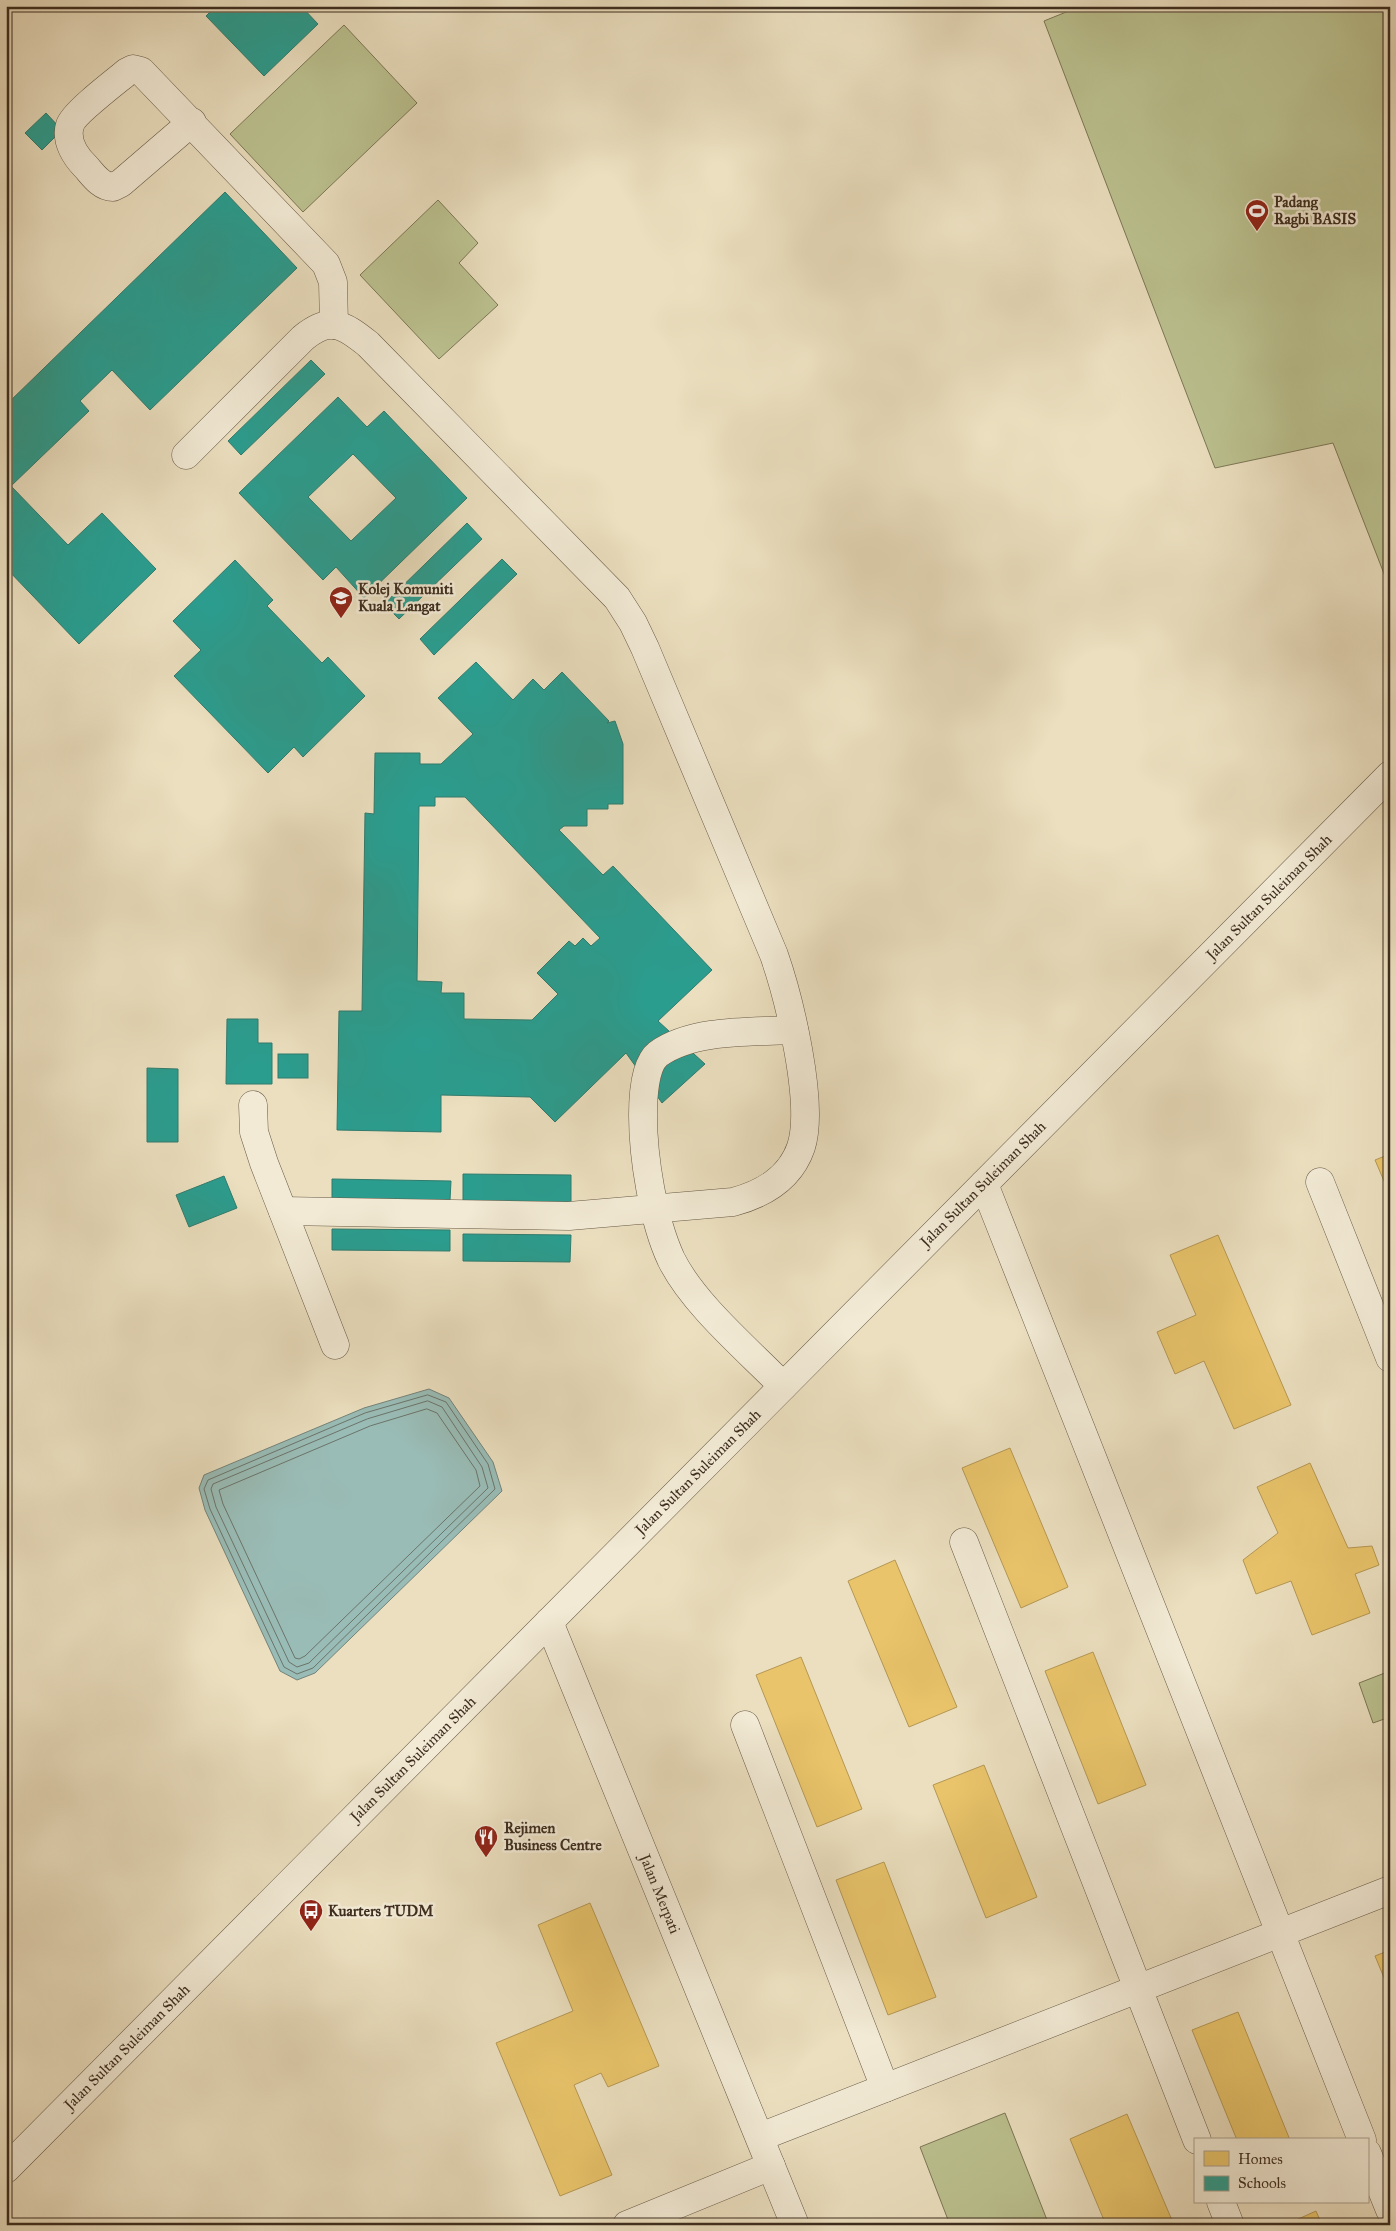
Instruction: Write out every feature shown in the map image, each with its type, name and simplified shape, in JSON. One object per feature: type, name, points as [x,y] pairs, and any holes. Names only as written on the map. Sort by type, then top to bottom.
[{"type":"street","points":[[192,122],[121,183],[113,187],[102,184],[76,158],[69,130],[75,118],[127,72],[133,69],[141,71],[148,76],[192,122],[326,264],[333,282],[334,324]]},
{"type":"street","points":[[186,455],[314,328],[334,324],[352,331],[368,344],[610,591],[626,610],[645,648],[774,955],[783,981],[794,1030],[804,1090],[804,1125],[801,1146],[794,1162],[782,1178],[754,1196],[733,1202],[569,1216],[283,1211]]},
{"type":"street","name":"Jalan Sultan Suleiman Shah","points":[[6,2168],[1390,775]]},
{"type":"street","points":[[783,1386],[712,1314],[688,1286],[671,1259],[655,1210],[647,1170],[643,1125],[643,1096],[646,1076],[655,1056],[669,1047],[686,1040],[716,1035],[794,1030]]},
{"type":"street","points":[[253,1105],[254,1132],[335,1345]]},
{"type":"street","points":[[1320,1182],[1390,1358]]},
{"type":"street","points":[[984,1184],[1361,2138]]},
{"type":"street","points":[[964,1542],[1196,2138]]},
{"type":"street","name":"Jalan Merpati","points":[[549,1622],[795,2225]]},
{"type":"street","points":[[745,1725],[885,2088]]},
{"type":"street","points":[[760,2137],[1390,1890]]},
{"type":"street","points":[[1368,2155],[1390,2210]]},
{"type":"street","points":[[627,2225],[771,2166]]},
{"type":"street","points":[[1222,2204],[1230,2225]]},
{"type":"green space","name":"Padang Ragbi BASIS","points":[[1081,6],[1390,6],[1390,589],[1333,443],[1215,468],[1044,21]]},
{"type":"green space","points":[[344,25],[417,103],[303,212],[230,134]]},
{"type":"green space","points":[[438,200],[478,243],[459,263],[498,305],[439,359],[360,275]]},
{"type":"green space","points":[[1390,1671],[1390,1717],[1373,1723],[1359,1683]]},
{"type":"green space","points":[[1005,2113],[1049,2225],[950,2225],[920,2147]]},
{"type":"water","points":[[429,1389],[449,1398],[493,1462],[502,1491],[315,1673],[297,1680],[280,1671],[205,1510],[199,1488],[204,1475],[364,1408]]},
{"type":"building: Homes","points":[[1390,1154],[1390,1195],[1375,1160]]},
{"type":"building: Homes","points":[[1218,1235],[1291,1405],[1234,1429],[1204,1361],[1175,1374],[1157,1332],[1196,1315],[1170,1255]]},
{"type":"building: Homes","points":[[1010,1448],[1068,1587],[1021,1608],[962,1468]]},
{"type":"building: Homes","points":[[1310,1463],[1348,1548],[1372,1546],[1379,1565],[1355,1574],[1370,1613],[1312,1635],[1291,1581],[1256,1594],[1243,1560],[1278,1533],[1257,1487]]},
{"type":"building: Homes","points":[[895,1560],[957,1707],[909,1727],[848,1581]]},
{"type":"building: Homes","points":[[1093,1652],[1146,1785],[1098,1804],[1045,1671]]},
{"type":"building: Homes","points":[[801,1657],[862,1809],[817,1827],[756,1675]]},
{"type":"building: Homes","points":[[984,1765],[1037,1897],[986,1918],[933,1785]]},
{"type":"building: Homes","points":[[884,1862],[936,1997],[888,2015],[836,1880]]},
{"type":"building: Homes","points":[[590,1903],[659,2066],[608,2087],[601,2073],[574,2085],[612,2175],[560,2196],[496,2043],[573,2011],[538,1925]]},
{"type":"building: Homes","points":[[1390,1950],[1390,1992],[1375,1956]]},
{"type":"building: Homes","points":[[1238,2012],[1289,2138],[1236,2138],[1192,2030]]},
{"type":"building: Homes","points":[[1127,2114],[1174,2225],[1106,2225],[1070,2139]]},
{"type":"building: Homes","points":[[1316,2211],[1322,2225],[1285,2225]]},
{"type":"building: Schools","points":[[216,6],[301,6],[318,24],[264,76],[206,16]]},
{"type":"building: Schools","points":[[46,113],[62,130],[42,150],[25,133]]},
{"type":"building: Schools","points":[[225,192],[297,268],[150,410],[112,370],[80,401],[89,411],[11,486],[68,545],[102,513],[156,569],[79,644],[6,568],[6,405]]},
{"type":"building: Schools","points":[[311,360],[325,374],[241,455],[228,441]]},
{"type":"building: Schools","points":[[338,397],[367,427],[384,411],[467,498],[364,598],[336,567],[323,580],[239,493]],"holes":[[[353,454],[396,498],[351,541],[308,497]]]},
{"type":"building: Schools","points":[[467,523],[482,539],[399,619],[384,604]]},
{"type":"building: Schools","points":[[502,559],[517,574],[434,655],[420,639]]},
{"type":"building: Schools","points":[[235,560],[273,600],[267,606],[322,663],[328,657],[365,696],[303,757],[294,747],[268,773],[174,676],[201,650],[173,621]]},
{"type":"building: Schools","points":[[476,662],[513,700],[533,679],[544,690],[562,672],[609,721],[607,723],[615,721],[623,744],[623,804],[608,804],[608,809],[587,809],[587,826],[564,826],[559,830],[603,875],[613,866],[712,970],[658,1021],[705,1064],[662,1103],[626,1053],[555,1122],[530,1097],[441,1095],[441,1132],[337,1130],[339,1011],[362,1011],[365,813],[374,814],[375,753],[420,753],[420,764],[441,764],[473,734],[438,698]],"holes":[[[435,797],[465,797],[600,938],[591,946],[583,938],[575,946],[569,941],[537,973],[558,994],[532,1020],[464,1019],[464,993],[441,993],[442,982],[417,981],[419,806],[435,806]]]},
{"type":"building: Schools","points":[[227,1019],[258,1019],[258,1043],[272,1043],[272,1084],[226,1084]]},
{"type":"building: Schools","points":[[278,1054],[308,1054],[308,1078],[278,1078]]},
{"type":"building: Schools","points":[[147,1068],[178,1069],[178,1142],[147,1142]]},
{"type":"building: Schools","points":[[463,1174],[571,1175],[571,1204],[463,1203]]},
{"type":"building: Schools","points":[[224,1176],[237,1208],[189,1227],[176,1195]]},
{"type":"building: Schools","points":[[332,1179],[451,1181],[450,1200],[332,1199]]},
{"type":"building: Schools","points":[[332,1229],[450,1230],[450,1251],[332,1250]]},
{"type":"building: Schools","points":[[463,1234],[571,1235],[570,1262],[463,1261]]},
{"type":"place","name":"Padang Ragbi BASIS","points":[[1257,232]]},
{"type":"place","name":"Kolej Komuniti Kuala Langat","points":[[341,619]]},
{"type":"place","name":"Rejimen Business Centre","points":[[486,1858]]},
{"type":"place","name":"Kuarters TUDM","points":[[311,1932]]}]
